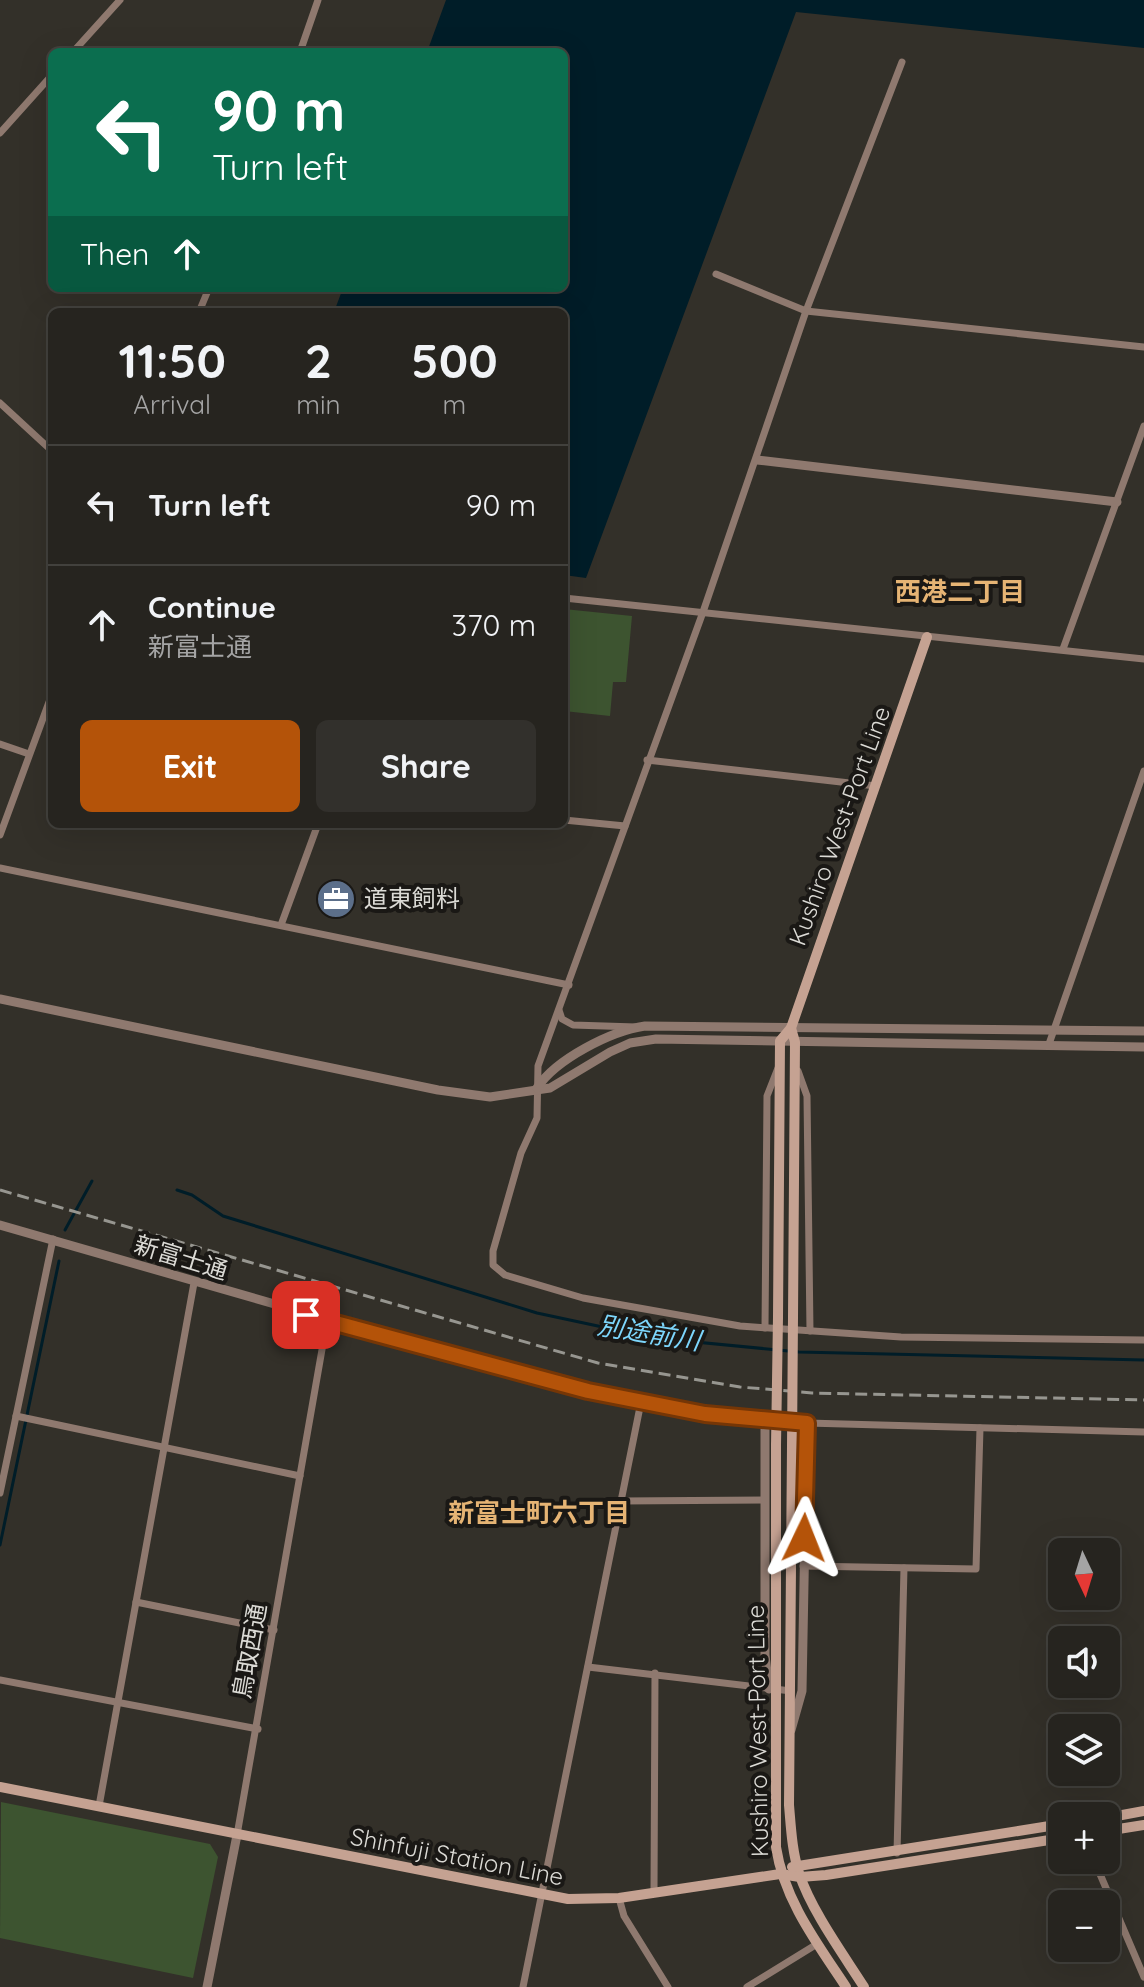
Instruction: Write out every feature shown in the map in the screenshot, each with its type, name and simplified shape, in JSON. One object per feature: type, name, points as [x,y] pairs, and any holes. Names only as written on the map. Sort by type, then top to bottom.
[{"type":"main road","name":"Kushiro West-Port Line","points":[[780,1041],[791,1028],[927,637]]},
{"type":"main road","points":[[791,1028],[795,1063]]},
{"type":"main road","points":[[780,1041],[780,1062]]},
{"type":"main road","name":"Kushiro West-Port Line","points":[[780,1062],[772,1689],[780,1874]]},
{"type":"main road","name":"Kushiro West-Port Line","points":[[795,1063],[789,1805],[800,1877]]},
{"type":"main road","name":"Shinfuji Station Line","points":[[0,1787],[542,1896],[619,1898],[780,1874]]},
{"type":"main road","points":[[1120,1815],[1144,1811]]},
{"type":"main road","points":[[1120,1829],[1144,1825]]},
{"type":"main road","name":"Kushiro West-Port Line","points":[[780,1874],[797,1865],[1048,1826]]},
{"type":"main road","name":"Kushiro West-Port Line","points":[[780,1874],[800,1877],[1048,1840]]},
{"type":"main road","points":[[780,1874],[817,1944],[846,1987]]},
{"type":"main road","points":[[800,1877],[829,1932],[864,1987]]},
{"type":"street","points":[[77,48],[120,0]]},
{"type":"street","points":[[301,48],[318,0]]},
{"type":"street","points":[[902,62],[806,311],[757,460],[538,1066],[537,1118],[521,1153],[493,1251],[493,1265],[505,1275],[583,1298],[765,1328],[901,1337],[1144,1340]]},
{"type":"street","points":[[0,133],[48,79]]},
{"type":"street","points":[[716,274],[806,311],[1144,347]]},
{"type":"street","points":[[0,403],[48,447]]},
{"type":"street","points":[[1063,649],[1144,426]]},
{"type":"street","points":[[757,460],[1117,502]]},
{"type":"street","points":[[568,598],[1144,659]]},
{"type":"street","points":[[0,835],[48,704]]},
{"type":"street","points":[[0,744],[29,754]]},
{"type":"street","points":[[647,760],[876,786]]},
{"type":"street","points":[[1049,1044],[1144,771]]},
{"type":"street","points":[[568,820],[625,826]]},
{"type":"street","points":[[281,925],[317,828]]},
{"type":"street","points":[[0,868],[569,985]]},
{"type":"street","points":[[0,999],[470,1096],[500,1097],[550,1088],[600,1057],[630,1043],[656,1039],[1144,1047]]},
{"type":"street","points":[[559,1010],[562,1019],[573,1025],[1144,1031]]},
{"type":"street","points":[[537,1088],[545,1077],[593,1044],[636,1027]]},
{"type":"street","points":[[765,1328],[767,1096],[780,1062]]},
{"type":"street","points":[[795,1063],[807,1096],[810,1331]]},
{"type":"street","name":"新富士通","points":[[0,1225],[351,1326]]},
{"type":"street","points":[[0,1493],[4,1448],[16,1416],[53,1239]]},
{"type":"street","points":[[99,1806],[194,1283]]},
{"type":"street","name":"鳥取西通","points":[[207,1987],[258,1729],[327,1321]]},
{"type":"street","points":[[351,1326],[588,1391],[705,1414],[807,1423],[1144,1432]]},
{"type":"street","points":[[523,1987],[641,1402]]},
{"type":"street","points":[[16,1416],[300,1476]]},
{"type":"street","points":[[765,1419],[765,1655],[772,1689]]},
{"type":"street","points":[[790,1733],[802,1691],[807,1423]]},
{"type":"street","points":[[803,1566],[976,1569],[980,1428]]},
{"type":"street","points":[[621,1501],[765,1500]]},
{"type":"street","points":[[897,1863],[904,1568]]},
{"type":"street","points":[[136,1602],[274,1630]]},
{"type":"street","points":[[588,1667],[791,1691]]},
{"type":"street","points":[[654,1893],[655,1673]]},
{"type":"street","points":[[0,1680],[258,1729]]},
{"type":"street","points":[[1100,1874],[1144,1977]]},
{"type":"street","points":[[619,1898],[624,1916],[668,1987]]},
{"type":"street","points":[[747,1987],[817,1944]]},
{"type":"green space","points":[[568,609],[632,616],[626,682],[613,682],[610,716],[568,711]]},
{"type":"green space","points":[[1,1802],[210,1844],[218,1857],[193,1978],[0,1938]]},
{"type":"water","points":[[446,0],[1144,0],[1144,48],[796,12],[586,578],[568,576],[568,308],[336,308],[342,292],[568,292],[568,48],[428,48]]},
{"type":"waterway","name":"別途前川","points":[[65,1230],[92,1181]]},
{"type":"waterway","name":"別途前川","points":[[177,1190],[192,1195],[223,1216],[537,1313],[654,1338],[799,1352],[1144,1360]]},
{"type":"waterway","name":"別途前川","points":[[0,1545],[59,1261]]},
{"type":"railway","points":[[0,1190],[598,1363],[740,1387],[812,1393],[1144,1400]]},
{"type":"place","name":"道東飼料","points":[[336,899]]},
{"type":"district","name":"西港二丁目","points":[[960,592]]},
{"type":"district","name":"新富士町六丁目","points":[[539,1513]]},
{"type":"route","points":[[306,1315],[588,1391],[705,1414],[807,1423],[804,1538]]}]
